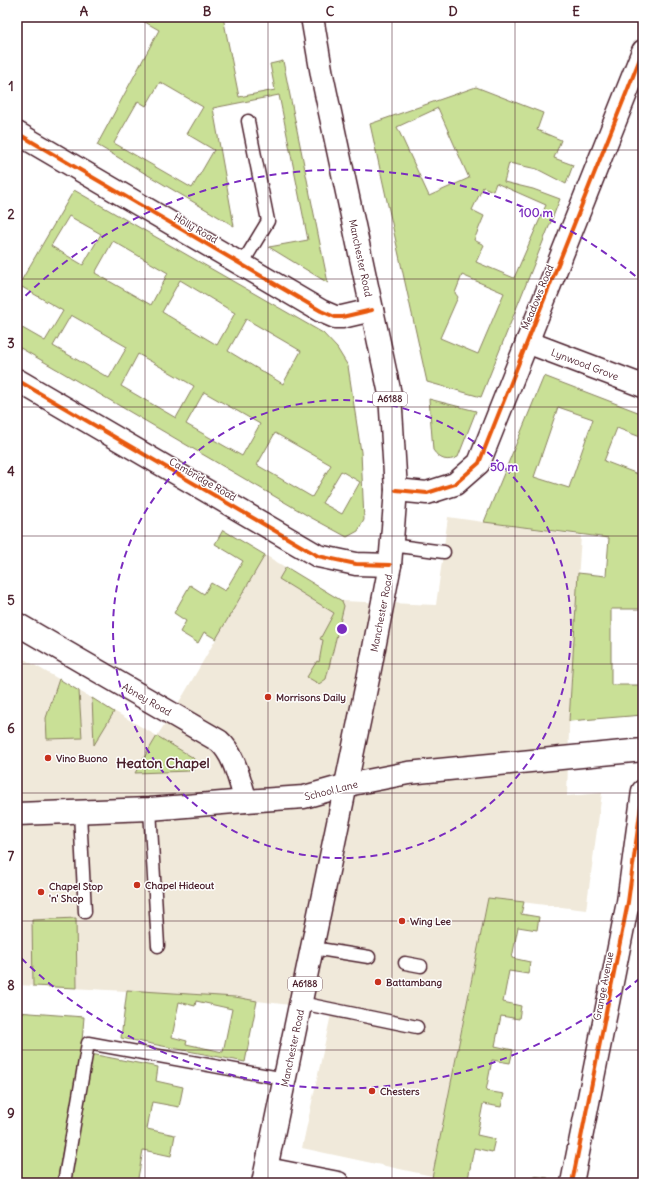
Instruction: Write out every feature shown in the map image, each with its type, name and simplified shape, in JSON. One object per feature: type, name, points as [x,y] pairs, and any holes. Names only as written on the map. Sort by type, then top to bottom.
[{"type":"street","name":"Manchester Road","points":[[265,1176],[347,785],[391,555],[396,490],[390,394],[320,68],[312,17]]},
{"type":"street","name":"Meadows Road","points":[[396,490],[427,493],[455,484],[479,463],[642,56]]},
{"type":"street","name":"Holly Road","points":[[17,133],[321,311],[335,317],[342,317],[372,310]]},
{"type":"street","name":"Lynwood Grove","points":[[527,342],[643,386]]},
{"type":"street","name":"Cambridge Road","points":[[17,380],[318,556],[356,564],[391,555]]},
{"type":"street","name":"Abney Road","points":[[17,624],[219,740],[231,755],[246,801]]},
{"type":"street","name":"School Lane","points":[[17,814],[80,813],[304,798],[347,785],[408,773],[643,754]]},
{"type":"street","name":"Grange Avenue","points":[[572,1183],[636,904],[643,791]]},
{"type":"street","points":[[265,1176],[338,1183]]},
{"type":"lane","points":[[242,264],[268,221],[248,121]]},
{"type":"lane","points":[[391,555],[444,552]]},
{"type":"lane","points":[[150,809],[158,946]]},
{"type":"lane","points":[[80,813],[84,912]]},
{"type":"lane","points":[[312,948],[369,957]]},
{"type":"lane","points":[[405,963],[422,966]]},
{"type":"lane","points":[[301,1003],[417,1027]]},
{"type":"lane","points":[[64,1183],[88,1043],[285,1079]]},
{"type":"shaded area","points":[[448,517],[581,536],[570,698],[567,796],[602,793],[586,910],[488,898],[432,1176],[302,1148],[332,1010],[235,997],[17,985],[17,655],[157,736],[184,694],[265,555],[342,601],[436,605]]},
{"type":"green space","points":[[136,17],[223,17],[239,97],[275,90],[270,64],[283,61],[328,283],[269,247],[308,240],[279,95],[213,108],[234,226],[97,145],[159,30]],"holes":[[[160,82],[203,107],[187,134],[214,150],[192,188],[114,143],[138,101],[146,106]]]},
{"type":"green space","points":[[476,87],[543,113],[537,130],[561,140],[554,158],[573,165],[566,184],[537,169],[509,163],[504,182],[533,189],[560,199],[481,397],[427,382],[370,124]],"holes":[[[438,108],[469,178],[429,196],[397,127]],[[496,183],[546,205],[514,278],[476,262],[484,245],[474,240],[484,216],[472,210],[483,187],[493,191]],[[462,275],[504,293],[478,354],[440,338],[458,297],[455,293]]]},
{"type":"green space","points":[[74,190],[323,333],[337,348],[348,366],[361,452],[364,520],[358,531],[347,537],[310,517],[17,346],[17,325],[45,341],[63,311],[22,287],[17,296],[17,288]],"holes":[[[69,216],[101,234],[83,265],[51,246]],[[113,241],[168,273],[151,305],[95,273]],[[180,280],[235,313],[217,345],[162,312]],[[71,315],[127,347],[109,378],[53,346]],[[246,319],[301,351],[283,384],[228,351]],[[138,354],[194,386],[176,418],[121,386]],[[204,392],[260,424],[242,456],[186,424]],[[275,433],[331,465],[312,497],[257,465]],[[341,471],[360,482],[342,514],[322,503]]]},
{"type":"green space","points":[[544,376],[643,414],[643,438],[617,428],[604,461],[643,476],[643,609],[611,609],[611,685],[643,685],[643,715],[569,721],[578,573],[606,576],[609,538],[484,522]],"holes":[[[558,407],[593,419],[569,488],[534,477]]]},
{"type":"green space","points":[[429,399],[476,411],[458,457],[447,460],[438,456],[433,450]]},
{"type":"green space","points":[[223,530],[265,555],[216,639],[204,632],[198,643],[180,632],[186,621],[174,613],[190,585],[204,594],[211,583],[225,591],[243,561],[215,544]]},
{"type":"green space","points":[[286,567],[342,601],[344,606],[326,679],[319,684],[307,677],[317,661],[319,662],[323,640],[320,639],[334,613],[279,579]]},
{"type":"green space","points":[[59,679],[79,691],[82,738],[47,739],[46,718]]},
{"type":"green space","points":[[92,698],[114,712],[94,745]]},
{"type":"green space","points":[[157,736],[192,757],[197,762],[197,766],[190,771],[135,773]]},
{"type":"green space","points":[[488,898],[524,902],[521,914],[539,917],[537,930],[518,927],[512,958],[530,962],[528,974],[509,971],[503,1002],[521,1006],[519,1019],[501,1016],[495,1046],[513,1050],[510,1063],[492,1060],[486,1091],[504,1094],[501,1107],[483,1104],[477,1135],[495,1139],[492,1152],[474,1148],[468,1179],[486,1183],[431,1183]]},
{"type":"green space","points":[[76,918],[77,988],[33,986],[32,920]]},
{"type":"green space","points":[[127,990],[235,997],[257,1001],[245,1062],[121,1038]],"holes":[[[196,1001],[232,1009],[223,1052],[186,1044],[187,1041],[172,1037],[179,1002],[195,1006]]]},
{"type":"green space","points":[[17,1012],[84,1017],[82,1041],[57,1183],[17,1183]]},
{"type":"green space","points":[[91,1054],[158,1067],[156,1081],[183,1087],[179,1107],[152,1102],[147,1129],[175,1135],[171,1156],[143,1150],[138,1178],[166,1183],[70,1183]]},
{"type":"green space","points":[[533,1176],[548,1178],[547,1183],[532,1183]]},
{"type":"cycle path","points":[[396,490],[427,493],[455,484],[479,463],[643,51]]},
{"type":"cycle path","points":[[17,133],[321,311],[335,317],[342,317],[372,310]]},
{"type":"cycle path","points":[[17,380],[318,556],[356,564],[390,565]]},
{"type":"cycle path","points":[[572,1183],[628,902],[643,791]]},
{"type":"place","name":"Morrisons Daily","points":[[268,697]]},
{"type":"place","name":"Vino Buono","points":[[48,758]]},
{"type":"place","name":"Chapel Hideout","points":[[137,885]]},
{"type":"place","name":"Chapel Stop 'n' Shop","points":[[41,892]]},
{"type":"place","name":"Wing Lee","points":[[402,921]]},
{"type":"place","name":"Battambang","points":[[378,982]]},
{"type":"place","name":"Chesters","points":[[372,1091]]},
{"type":"district","name":"Heaton Chapel","points":[[163,763]]}]
